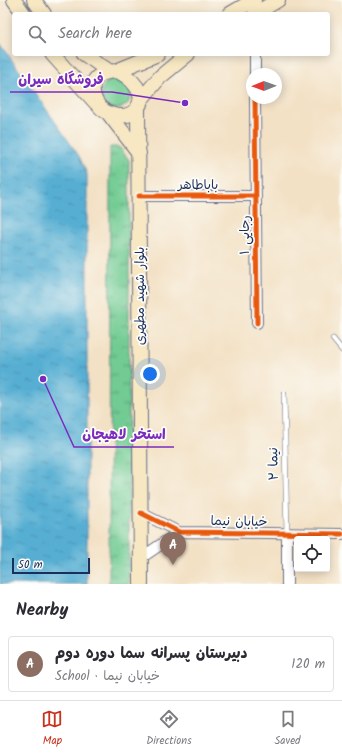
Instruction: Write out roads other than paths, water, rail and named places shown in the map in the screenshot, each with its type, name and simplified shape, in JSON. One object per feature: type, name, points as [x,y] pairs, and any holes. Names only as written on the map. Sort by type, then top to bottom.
[{"type":"main road","points":[[14,0],[23,12]]},
{"type":"main road","points":[[34,0],[43,12]]},
{"type":"main road","points":[[233,12],[254,0]]},
{"type":"main road","points":[[258,12],[278,0]]},
{"type":"main road","points":[[54,56],[104,110],[123,116],[131,114],[137,109],[139,104],[160,77],[186,56]]},
{"type":"main road","points":[[87,56],[112,71],[123,73],[134,81],[139,94],[139,104]]},
{"type":"main road","points":[[139,153],[95,100],[92,85],[95,78],[101,73],[112,71],[153,56]]},
{"type":"main road","name":"بلوار شهید مطهری","points":[[139,104],[141,584]]},
{"type":"street","points":[[255,56],[255,68]]},
{"type":"street","name":"رجایی ۱","points":[[255,104],[257,323]]},
{"type":"street","name":"باباطاهر","points":[[139,196],[256,196]]},
{"type":"street","name":"خیابان نیما","points":[[141,513],[179,532],[342,534]]},
{"type":"street","points":[[141,558],[179,532]]},
{"type":"street","points":[[287,534],[287,584]]},
{"type":"lane","points":[[333,339],[342,350]]},
{"type":"lane","name":"نیما ۲","points":[[284,394],[287,534]]},
{"type":"water","points":[[0,43],[79,156],[87,174],[87,584],[0,584]]},
{"type":"place","name":"فروشگاه سیران","points":[[185,103]]},
{"type":"place","name":"استخر لاهیجان","points":[[43,379]]},
{"type":"place","name":"دبیرستان پسرانه سما دوره دوم","points":[[173,565]]}]
